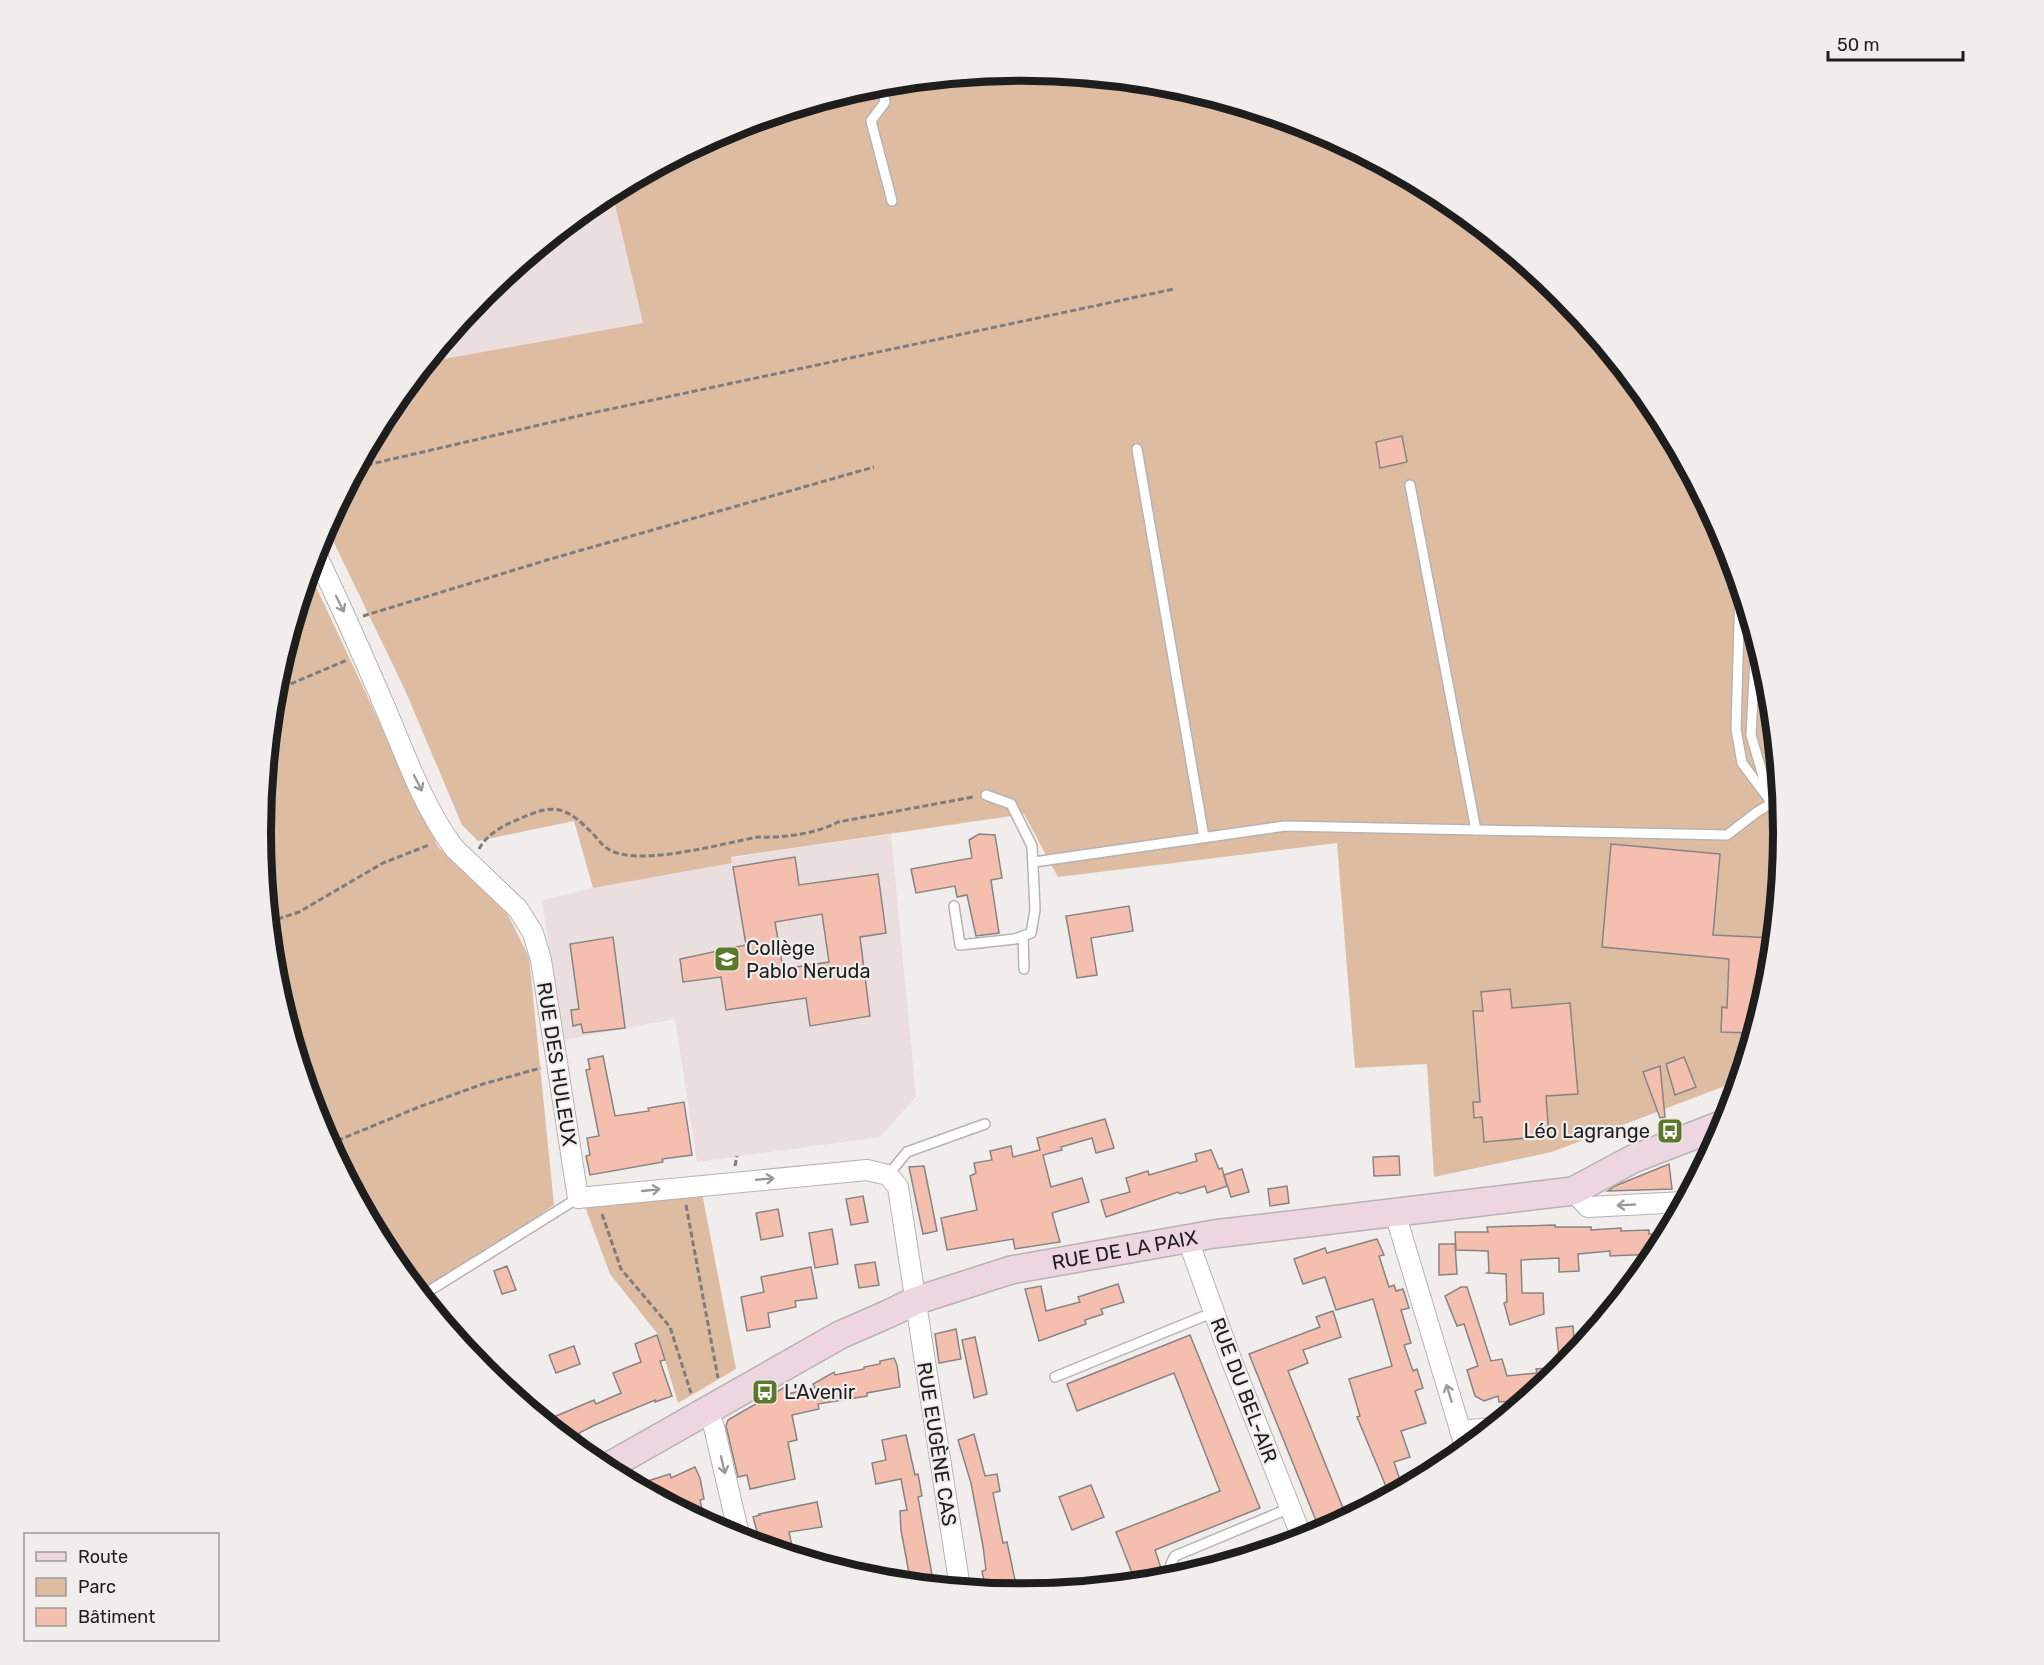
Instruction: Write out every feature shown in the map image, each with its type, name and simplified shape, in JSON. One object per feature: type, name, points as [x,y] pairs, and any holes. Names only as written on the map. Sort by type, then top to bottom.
[{"type":"street","name":"RUE DES HULEUX","points":[[321,564],[348,621],[415,778],[447,838],[518,909],[533,933],[541,960],[558,1064],[587,1197]]},
{"type":"street","points":[[1676,1202],[1587,1207],[1573,1191],[1633,1159],[1712,1128]]},
{"type":"street","points":[[587,1197],[867,1170],[888,1175],[898,1187],[915,1301]]},
{"type":"street","name":"RUE DE LA PAIX","points":[[614,1463],[840,1335],[915,1301],[1011,1270],[1214,1234],[1573,1191]]},
{"type":"street","points":[[1395,1213],[1463,1440]]},
{"type":"street","name":"RUE DU BEL-AIR","points":[[1188,1240],[1299,1531]]},
{"type":"street","name":"RUE EUGÈNE CAS","points":[[915,1301],[959,1581]]},
{"type":"street","points":[[709,1408],[738,1528]]},
{"type":"lane","points":[[884,94],[885,102],[871,121],[892,201]]},
{"type":"lane","points":[[1137,449],[1204,837]]},
{"type":"lane","points":[[1410,485],[1476,830]]},
{"type":"lane","points":[[1739,609],[1736,729],[1742,763],[1772,803]]},
{"type":"lane","points":[[1754,666],[1750,735],[1772,803]]},
{"type":"lane","points":[[954,906],[960,945],[1015,939],[1031,933],[1035,910],[1032,846],[1011,804],[986,795]]},
{"type":"lane","points":[[1034,862],[1285,826],[1727,835],[1772,803]]},
{"type":"lane","points":[[1023,936],[1024,969]]},
{"type":"lane","points":[[888,1175],[908,1152],[986,1124]]},
{"type":"lane","points":[[428,1292],[587,1197]]},
{"type":"lane","points":[[1055,1377],[1214,1312]]},
{"type":"lane","points":[[1170,1570],[1175,1556],[1290,1508]]},
{"type":"path","points":[[367,465],[587,414],[1174,290]]},
{"type":"path","points":[[348,621],[547,560],[874,466]]},
{"type":"path","points":[[285,686],[362,654]]},
{"type":"path","points":[[471,863],[481,844],[502,826],[539,810],[565,810],[585,826],[606,848],[620,854],[651,856],[758,837],[774,837],[828,828],[838,822],[986,795]]},
{"type":"path","points":[[276,920],[299,912],[383,863],[447,838]]},
{"type":"path","points":[[337,1141],[483,1084],[558,1064]]},
{"type":"path","points":[[682,1187],[709,1408]]},
{"type":"path","points":[[587,1197],[621,1269],[670,1327],[709,1408]]},
{"type":"shaded area","points":[[614,202],[643,323],[438,360],[491,301],[527,267],[565,236]]},
{"type":"shaded area","name":"Collège Pablo Neruda","points":[[891,834],[916,1097],[880,1137],[697,1162],[675,1019],[563,1040],[542,900],[593,888],[731,863],[730,858]]},
{"type":"green space","points":[[1022,81],[1120,87],[1169,95],[1264,121],[1310,138],[1398,182],[1440,208],[1517,267],[1587,337],[1618,375],[1647,415],[1673,457],[1696,500],[1734,591],[1748,638],[1767,734],[1774,832],[1767,931],[1759,979],[1748,1027],[1730,1084],[1552,1152],[1434,1177],[1427,1064],[1355,1068],[1337,843],[1058,877],[1024,814],[731,857],[732,863],[593,888],[574,821],[478,841],[462,825],[405,690],[331,537],[371,457],[397,415],[438,360],[643,323],[614,202],[646,182],[734,138],[827,107],[875,95],[924,87]]},
{"type":"green space","points":[[314,582],[438,847],[505,909],[529,957],[554,1205],[428,1292],[397,1250],[371,1208],[348,1165],[310,1074],[296,1027],[277,931],[272,882],[271,832],[272,783],[285,686],[296,638]]},
{"type":"green space","points":[[702,1193],[736,1369],[678,1403],[657,1333],[610,1274],[584,1204]]},
{"type":"building","points":[[1402,436],[1407,462],[1380,468],[1376,442]]},
{"type":"building","points":[[979,834],[995,835],[1002,878],[991,880],[999,933],[976,936],[967,895],[957,897],[955,886],[916,893],[911,869],[972,858],[969,840]]},
{"type":"building","points":[[1611,844],[1720,854],[1713,935],[1766,938],[1746,1033],[1721,1032],[1722,1007],[1727,1008],[1729,959],[1602,947]]},
{"type":"building","points":[[795,857],[799,885],[878,874],[886,933],[860,937],[870,1016],[810,1026],[806,998],[726,1010],[721,977],[683,982],[680,959],[746,945],[733,867]],"holes":[[[822,914],[829,962],[783,969],[775,922]]]},
{"type":"building","points":[[1129,906],[1133,931],[1091,938],[1097,975],[1077,978],[1066,916]]},
{"type":"building","points":[[613,937],[625,1028],[583,1033],[581,1024],[573,1026],[571,1010],[579,1009],[570,944]]},
{"type":"building","points":[[1510,989],[1512,1008],[1570,1003],[1578,1094],[1546,1096],[1549,1136],[1484,1142],[1482,1117],[1474,1118],[1473,1102],[1480,1102],[1473,1011],[1483,1011],[1481,992]]},
{"type":"building","points":[[603,1056],[615,1116],[649,1111],[648,1108],[684,1102],[692,1155],[662,1159],[663,1162],[590,1175],[586,1156],[590,1155],[587,1138],[599,1136],[586,1070],[590,1069],[588,1059]]},
{"type":"building","points":[[1684,1057],[1696,1087],[1675,1095],[1666,1064]]},
{"type":"building","points":[[1660,1066],[1665,1117],[1660,1118],[1643,1072]]},
{"type":"building","points":[[1105,1119],[1114,1148],[1096,1153],[1092,1138],[1043,1155],[1051,1187],[1082,1178],[1089,1202],[1052,1213],[1060,1242],[1015,1249],[1013,1239],[947,1250],[941,1218],[977,1210],[970,1176],[976,1173],[974,1163],[992,1160],[990,1151],[1011,1146],[1013,1157],[1040,1150],[1037,1138]]},
{"type":"building","points":[[1211,1150],[1219,1169],[1222,1168],[1227,1186],[1207,1193],[1205,1186],[1180,1194],[1178,1192],[1106,1217],[1101,1200],[1130,1192],[1126,1178],[1148,1171],[1149,1175],[1197,1161],[1195,1154]]},
{"type":"building","points":[[1399,1156],[1400,1175],[1374,1176],[1373,1157]]},
{"type":"building","points":[[1669,1164],[1672,1189],[1608,1191],[1615,1186]]},
{"type":"building","points":[[924,1166],[937,1231],[923,1234],[909,1167]]},
{"type":"building","points":[[1242,1169],[1249,1192],[1231,1197],[1224,1175]]},
{"type":"building","points":[[1287,1186],[1289,1203],[1270,1206],[1268,1189]]},
{"type":"building","points":[[863,1196],[868,1222],[851,1225],[846,1199]]},
{"type":"building","points":[[778,1209],[783,1236],[761,1240],[756,1213]]},
{"type":"building","points":[[1555,1225],[1555,1227],[1591,1227],[1591,1230],[1621,1228],[1621,1231],[1649,1230],[1649,1234],[1657,1234],[1644,1255],[1610,1256],[1610,1251],[1578,1254],[1579,1271],[1559,1272],[1559,1258],[1521,1260],[1522,1293],[1543,1293],[1544,1314],[1510,1325],[1504,1303],[1507,1302],[1506,1274],[1487,1273],[1489,1272],[1488,1251],[1456,1250],[1455,1232],[1488,1232],[1487,1227]]},
{"type":"building","points":[[832,1229],[838,1264],[815,1268],[809,1233]]},
{"type":"building","points":[[1377,1239],[1384,1255],[1379,1256],[1389,1287],[1394,1285],[1396,1291],[1403,1289],[1409,1308],[1401,1310],[1411,1343],[1404,1345],[1413,1371],[1417,1369],[1423,1388],[1415,1391],[1426,1423],[1401,1431],[1410,1457],[1394,1462],[1400,1481],[1387,1489],[1357,1417],[1360,1416],[1349,1379],[1392,1366],[1373,1299],[1336,1310],[1325,1277],[1303,1284],[1294,1259],[1325,1248],[1327,1253]]},
{"type":"building","points":[[1439,1244],[1455,1244],[1457,1274],[1439,1275]]},
{"type":"building","points":[[875,1262],[879,1285],[859,1288],[855,1265]]},
{"type":"building","points":[[507,1266],[516,1290],[502,1294],[494,1271]]},
{"type":"building","points":[[811,1267],[817,1298],[795,1301],[796,1307],[768,1313],[770,1327],[747,1331],[741,1297],[764,1292],[761,1277]]},
{"type":"building","points":[[1118,1284],[1124,1302],[1101,1309],[1103,1314],[1085,1320],[1086,1324],[1039,1341],[1025,1289],[1041,1286],[1046,1311],[1080,1302],[1078,1297]]},
{"type":"building","points":[[1461,1287],[1467,1287],[1491,1361],[1502,1359],[1507,1376],[1537,1373],[1536,1369],[1549,1368],[1513,1401],[1499,1402],[1498,1396],[1484,1401],[1475,1396],[1467,1370],[1478,1366],[1464,1324],[1457,1326],[1445,1296]]},
{"type":"building","points":[[1333,1311],[1341,1337],[1303,1350],[1308,1363],[1288,1371],[1344,1511],[1317,1524],[1249,1354],[1320,1327],[1316,1317]]},
{"type":"building","points":[[1573,1326],[1574,1342],[1559,1358],[1556,1328]]},
{"type":"building","points":[[956,1329],[961,1359],[939,1363],[935,1334]]},
{"type":"building","points":[[657,1335],[665,1360],[660,1361],[672,1396],[655,1402],[655,1400],[595,1425],[576,1437],[551,1418],[594,1400],[596,1404],[621,1393],[613,1373],[641,1362],[635,1344]]},
{"type":"building","points":[[1190,1335],[1260,1508],[1155,1550],[1162,1571],[1133,1576],[1116,1532],[1220,1491],[1174,1373],[1077,1411],[1067,1384]]},
{"type":"building","points":[[975,1337],[987,1394],[974,1398],[962,1340]]},
{"type":"building","points":[[574,1346],[580,1364],[556,1373],[549,1355]]},
{"type":"building","points":[[894,1358],[900,1387],[867,1393],[867,1396],[818,1404],[819,1409],[792,1415],[797,1440],[788,1442],[795,1479],[750,1489],[747,1475],[738,1477],[726,1426],[728,1420],[785,1387],[787,1394],[815,1388],[813,1384],[834,1372],[835,1375],[864,1369],[864,1367],[880,1364],[880,1361]]},
{"type":"building","points":[[974,1434],[985,1476],[997,1474],[1000,1491],[993,1493],[1003,1543],[1007,1542],[1016,1584],[984,1582],[982,1571],[986,1570],[983,1546],[971,1483],[958,1440]]},
{"type":"building","points":[[906,1435],[915,1475],[918,1474],[922,1496],[918,1497],[933,1579],[909,1576],[901,1530],[900,1511],[907,1510],[901,1479],[876,1484],[872,1463],[886,1460],[882,1440]]},
{"type":"building","points":[[695,1467],[700,1478],[704,1499],[700,1500],[703,1512],[644,1482],[670,1474],[671,1478]]},
{"type":"building","points":[[1091,1485],[1104,1517],[1072,1530],[1059,1497]]},
{"type":"building","points":[[817,1502],[822,1527],[789,1532],[792,1548],[758,1536],[753,1517]]},
{"type":"place","name":"Collège Pablo Neruda","points":[[727,959]]},
{"type":"place","name":"Léo Lagrange","points":[[1670,1131]]},
{"type":"place","name":"L'Avenir","points":[[765,1392]]}]
